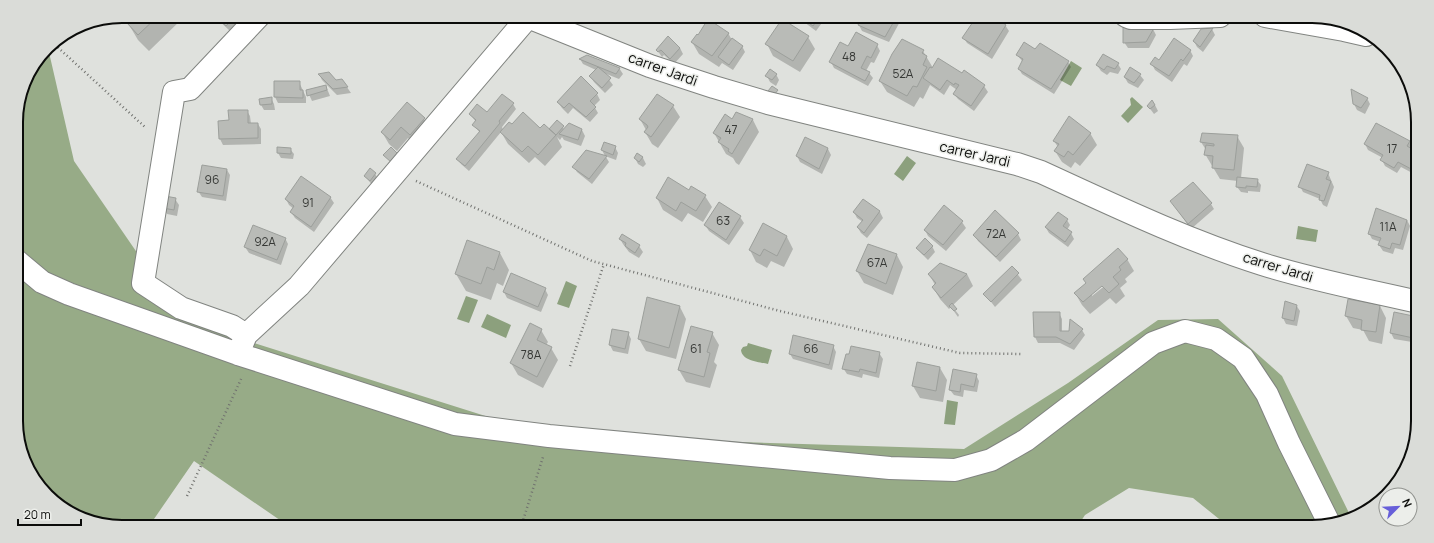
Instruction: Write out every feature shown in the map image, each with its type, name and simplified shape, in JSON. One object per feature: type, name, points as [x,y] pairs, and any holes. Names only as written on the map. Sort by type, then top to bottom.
[{"type":"street","points":[[245,349],[232,326],[181,308],[143,283],[174,92],[190,89],[252,23]]},
{"type":"street","points":[[245,349],[523,23]]},
{"type":"street","name":"carrer Jardi","points":[[543,23],[650,66],[755,99],[1017,164],[1040,172],[1191,238],[1262,264],[1325,281],[1411,300]]},
{"type":"street","points":[[1304,23],[1355,32]]},
{"type":"street","points":[[23,266],[42,282],[69,294],[245,349],[455,424],[549,436],[890,468],[955,470],[991,460],[1026,440],[1153,343],[1185,331],[1216,339],[1243,358],[1267,394],[1289,443],[1327,519]]},
{"type":"path","points":[[58,47],[165,145]]},
{"type":"path","points":[[396,172],[592,261],[780,311],[960,353],[1022,354]]},
{"type":"path","points":[[570,366],[604,264]]},
{"type":"path","points":[[188,496],[245,349]]},
{"type":"path","points":[[523,520],[549,436]]},
{"type":"shaded area","points":[[50,55],[74,161],[184,321],[549,436],[964,449],[1068,383],[1158,320],[1218,319],[1282,376],[1349,512],[1337,517],[1318,520],[1220,520],[1193,498],[1129,488],[1085,515],[1082,520],[280,520],[194,461],[154,519],[116,520],[90,515],[78,510],[57,495],[40,476],[28,453],[25,440],[23,421],[23,116],[28,90],[36,73]]},
{"type":"shaded area","points":[[1071,61],[1082,68],[1071,86],[1060,80]]},
{"type":"shaded area","points":[[1132,97],[1143,107],[1128,123],[1121,116],[1131,105],[1130,99]]},
{"type":"shaded area","points":[[907,156],[916,163],[903,181],[894,174]]},
{"type":"shaded area","points":[[1298,226],[1318,230],[1316,242],[1296,239]]},
{"type":"shaded area","points":[[566,281],[577,286],[569,308],[557,304]]},
{"type":"shaded area","points":[[466,296],[478,300],[469,323],[457,319]]},
{"type":"shaded area","points":[[487,314],[511,325],[506,338],[481,327]]},
{"type":"shaded area","points":[[748,343],[772,350],[768,364],[744,357],[741,350],[743,347],[747,346]]},
{"type":"shaded area","points":[[947,400],[958,402],[955,425],[944,424]]},
{"type":"building","points":[[127,23],[151,23],[138,35]]},
{"type":"building","points":[[706,23],[714,23],[729,33],[712,56],[691,42],[697,34],[698,35]]},
{"type":"building","points":[[779,23],[788,23],[809,36],[793,61],[765,44]]},
{"type":"building","points":[[859,23],[893,23],[885,37],[858,25]]},
{"type":"building","points":[[972,23],[1003,23],[1006,25],[988,54],[962,38]]},
{"type":"building","points":[[1123,25],[1154,28],[1146,42],[1123,43]]},
{"type":"building","points":[[1213,28],[1200,47],[1193,41],[1201,29]]},
{"type":"building","points":[[856,32],[878,44],[871,58],[867,56],[861,68],[870,72],[865,81],[829,62],[840,42],[848,46]]},
{"type":"building","points":[[668,36],[680,48],[670,59],[661,50],[658,52],[656,50]]},
{"type":"building","points":[[732,38],[743,46],[729,65],[718,57]]},
{"type":"building","points":[[1174,38],[1191,50],[1183,61],[1181,59],[1169,76],[1150,64],[1155,57],[1159,60]]},
{"type":"building","points":[[902,39],[924,50],[922,53],[927,56],[923,65],[927,67],[917,87],[913,86],[907,96],[879,81],[892,54]]},
{"type":"building","points":[[1024,42],[1035,49],[1040,43],[1069,61],[1051,89],[1018,69],[1023,59],[1016,55]]},
{"type":"building","points":[[1103,54],[1119,63],[1115,69],[1107,66],[1104,70],[1096,65]]},
{"type":"building","points":[[587,55],[620,68],[616,74],[579,59]]},
{"type":"building","points":[[938,58],[962,73],[964,70],[985,85],[971,106],[953,94],[959,85],[955,83],[954,85],[947,80],[940,90],[923,78]]},
{"type":"building","points":[[598,67],[611,78],[602,88],[589,76]]},
{"type":"building","points":[[1130,67],[1141,74],[1134,83],[1124,77]]},
{"type":"building","points":[[770,69],[777,74],[772,80],[765,76]]},
{"type":"building","points":[[329,72],[336,80],[342,79],[348,87],[333,89],[318,74]]},
{"type":"building","points":[[581,76],[598,93],[590,101],[596,107],[586,117],[569,103],[564,108],[557,102]]},
{"type":"building","points":[[274,81],[300,81],[300,90],[303,90],[303,98],[274,97]]},
{"type":"building","points":[[326,85],[327,90],[307,96],[306,90]]},
{"type":"building","points":[[772,86],[778,90],[774,95],[768,91]]},
{"type":"building","points":[[1351,89],[1368,98],[1361,108],[1353,104]]},
{"type":"building","points":[[502,94],[514,103],[499,121],[500,123],[465,166],[456,159],[480,131],[472,125],[476,120],[469,114],[477,104],[487,112]]},
{"type":"building","points":[[657,94],[674,105],[651,137],[644,132],[648,127],[647,125],[639,119]]},
{"type":"building","points":[[272,97],[272,104],[260,105],[259,99]]},
{"type":"building","points":[[1152,100],[1155,105],[1150,109],[1147,106]]},
{"type":"building","points":[[407,102],[425,118],[410,135],[401,127],[390,140],[381,132]]},
{"type":"building","points":[[228,110],[248,110],[248,123],[258,123],[258,138],[219,139],[218,121],[229,120]]},
{"type":"building","points":[[523,112],[540,128],[544,124],[556,135],[538,155],[528,146],[522,152],[500,132],[509,122],[512,124]]},
{"type":"building","points":[[736,112],[753,119],[732,154],[728,151],[729,149],[718,142],[721,138],[713,133],[725,114],[732,119]]},
{"type":"building","points":[[1069,116],[1091,133],[1073,155],[1068,151],[1064,157],[1054,151],[1059,144],[1053,141]]},
{"type":"building","points":[[557,120],[564,126],[556,135],[549,129]]},
{"type":"building","points":[[569,123],[582,129],[578,140],[559,134]]},
{"type":"building","points":[[1376,123],[1410,141],[1407,146],[1411,148],[1411,169],[1398,162],[1394,168],[1380,160],[1383,155],[1364,144]]},
{"type":"building","points":[[1202,133],[1238,135],[1234,170],[1212,168],[1213,156],[1204,155],[1206,145],[1214,146],[1214,144],[1200,142]]},
{"type":"building","points":[[805,137],[828,148],[819,169],[796,156]]},
{"type":"building","points":[[604,142],[616,146],[613,155],[601,150]]},
{"type":"building","points":[[277,147],[291,148],[291,154],[277,153]]},
{"type":"building","points":[[391,147],[398,154],[391,162],[383,155]]},
{"type":"building","points":[[586,150],[607,156],[589,179],[572,167]]},
{"type":"building","points":[[637,153],[643,157],[639,162],[634,158]]},
{"type":"building","points":[[1307,164],[1329,172],[1326,179],[1331,181],[1324,201],[1319,200],[1320,195],[1298,187]]},
{"type":"building","points":[[202,165],[227,169],[223,196],[197,192]]},
{"type":"building","points":[[370,168],[376,173],[370,181],[364,176]]},
{"type":"building","points":[[301,176],[331,197],[311,227],[290,212],[294,206],[285,199]]},
{"type":"building","points":[[668,177],[689,190],[691,186],[706,195],[696,211],[681,202],[676,211],[656,198]]},
{"type":"building","points":[[1237,177],[1258,179],[1257,187],[1236,187]]},
{"type":"building","points":[[1193,182],[1212,203],[1188,224],[1170,201]]},
{"type":"building","points":[[165,196],[176,198],[174,210],[163,208]]},
{"type":"building","points":[[863,199],[880,211],[864,233],[857,227],[863,220],[853,212]]},
{"type":"building","points":[[719,202],[741,216],[726,240],[704,225]]},
{"type":"building","points":[[944,205],[963,221],[943,245],[924,230]]},
{"type":"building","points":[[1376,208],[1407,220],[1400,245],[1392,243],[1390,249],[1378,245],[1381,238],[1368,234]]},
{"type":"building","points":[[995,210],[1019,233],[996,257],[973,235]]},
{"type":"building","points":[[1058,212],[1068,219],[1063,226],[1072,232],[1065,242],[1045,227]]},
{"type":"building","points":[[763,223],[787,236],[777,256],[764,249],[760,256],[749,250]]},
{"type":"building","points":[[253,225],[286,238],[277,260],[244,247]]},
{"type":"building","points":[[622,234],[640,245],[635,253],[625,246],[626,243],[619,239]]},
{"type":"building","points":[[925,238],[933,246],[924,255],[916,248]]},
{"type":"building","points":[[467,240],[500,252],[494,270],[487,267],[481,284],[455,274]]},
{"type":"building","points":[[868,244],[897,254],[886,284],[856,271]]},
{"type":"building","points":[[1118,248],[1128,259],[1119,267],[1121,270],[1113,277],[1119,284],[1109,293],[1102,286],[1083,302],[1074,293],[1086,283],[1083,279]]},
{"type":"building","points":[[940,263],[967,274],[941,298],[932,287],[936,283],[928,274]]},
{"type":"building","points":[[1012,266],[1019,273],[991,302],[983,294]]},
{"type":"building","points":[[511,273],[546,288],[538,307],[503,292]]},
{"type":"building","points":[[647,297],[680,306],[669,348],[638,339]]},
{"type":"building","points":[[1348,299],[1380,305],[1376,332],[1361,330],[1362,320],[1345,316]]},
{"type":"building","points":[[1285,301],[1297,305],[1294,321],[1282,318]]},
{"type":"building","points":[[952,303],[957,309],[954,311],[949,306]]},
{"type":"building","points":[[1033,312],[1060,312],[1060,331],[1069,331],[1070,319],[1083,329],[1070,344],[1056,337],[1034,337]]},
{"type":"building","points":[[1394,312],[1411,316],[1411,338],[1390,333]]},
{"type":"building","points":[[530,323],[542,329],[537,340],[552,347],[537,377],[510,363]]},
{"type":"building","points":[[691,326],[713,332],[707,352],[710,353],[704,377],[678,370]]},
{"type":"building","points":[[612,329],[629,332],[625,349],[609,345]]},
{"type":"building","points":[[793,335],[834,345],[829,365],[789,354]]},
{"type":"building","points":[[851,346],[880,352],[876,373],[860,369],[859,372],[842,369],[846,354],[849,354]]},
{"type":"building","points":[[917,362],[940,367],[936,391],[912,386]]},
{"type":"building","points":[[953,369],[977,374],[974,387],[961,384],[960,392],[949,390]]}]
